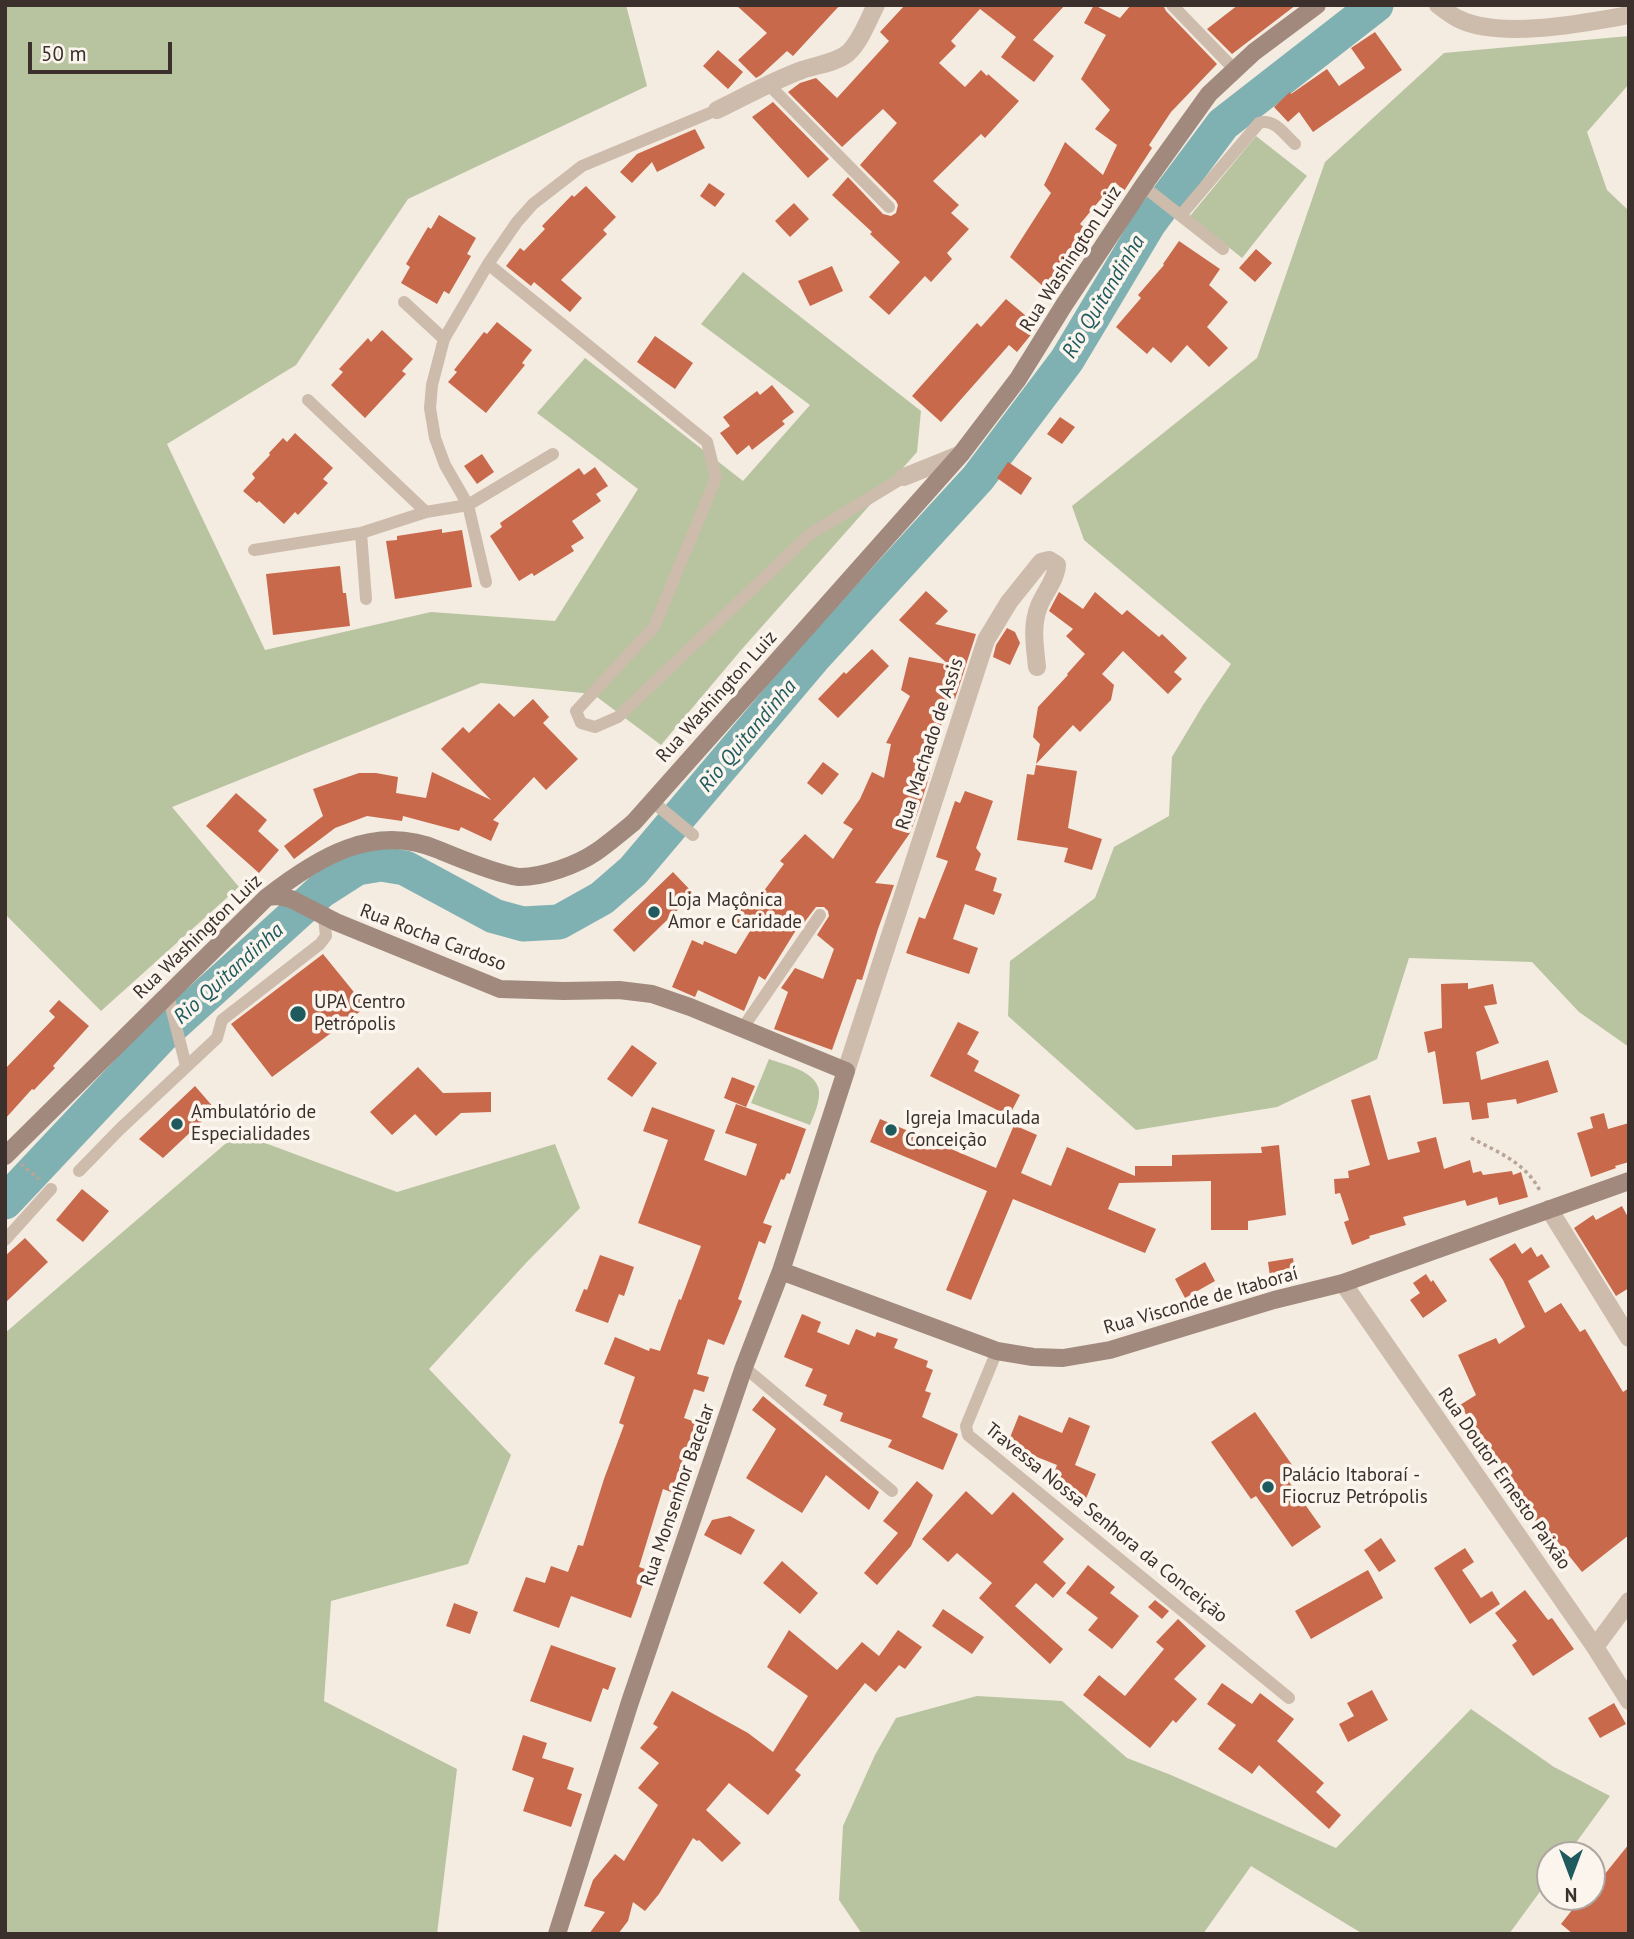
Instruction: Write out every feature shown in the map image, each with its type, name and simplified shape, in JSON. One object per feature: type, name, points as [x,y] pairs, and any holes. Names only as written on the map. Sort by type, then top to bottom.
[{"type":"main road","name":"Rua Washington Luiz","points":[[7,1155],[267,897],[316,862],[373,841],[398,840],[432,847],[478,867],[519,877],[555,872],[594,854],[634,822],[961,454],[1018,379],[1143,186],[1209,94],[1278,33],[1318,5]]},
{"type":"main road","points":[[291,899],[289,889],[293,877]]},
{"type":"main road","name":"Rua Rocha Cardoso","points":[[267,897],[291,899],[324,917],[500,989],[618,990],[652,994],[846,1071]]},
{"type":"main road","name":"Rua Monsenhor Bacelar","points":[[557,1934],[630,1702],[744,1367],[781,1271],[846,1071]]},
{"type":"main road","name":"Rua Visconde de Itaboraí","points":[[781,1271],[997,1351],[1033,1357],[1063,1358],[1110,1350],[1274,1300],[1343,1283],[1629,1181]]},
{"type":"street","points":[[717,110],[802,70],[823,65],[848,53],[862,34],[876,5]]},
{"type":"street","points":[[1438,5],[1461,20],[1491,28],[1526,29],[1629,15]]},
{"type":"street","points":[[904,477],[961,454]]},
{"type":"street","name":"Rua Machado de Assis","points":[[846,1071],[986,640],[1009,602],[1041,562],[1049,560],[1057,565],[1036,616],[1034,629],[1037,667]]},
{"type":"street","points":[[1549,1209],[1629,1338]]},
{"type":"street","name":"Rua Doutor Ernesto Paixão","points":[[1343,1283],[1595,1647],[1629,1701]]},
{"type":"street","points":[[1595,1647],[1629,1601]]},
{"type":"lane","points":[[1172,5],[1235,69]]},
{"type":"lane","points":[[769,85],[889,207]]},
{"type":"lane","points":[[485,582],[468,505],[445,465],[435,438],[429,408],[444,339],[488,264],[533,204],[582,166],[717,110]]},
{"type":"lane","points":[[1181,215],[1259,123],[1271,122],[1294,144]]},
{"type":"lane","points":[[1143,186],[1223,249]]},
{"type":"lane","points":[[488,264],[707,442],[716,478],[654,627],[576,711],[581,723],[595,727],[618,717],[810,534],[904,477]]},
{"type":"lane","points":[[404,302],[444,339]]},
{"type":"lane","points":[[308,400],[426,512]]},
{"type":"lane","points":[[254,550],[361,533],[426,512],[468,505],[553,454]]},
{"type":"lane","points":[[361,533],[366,599]]},
{"type":"lane","points":[[653,802],[693,835]]},
{"type":"lane","points":[[742,1029],[820,915]]},
{"type":"lane","points":[[79,1171],[217,1038],[222,1020],[320,944],[326,936],[324,917]]},
{"type":"lane","points":[[168,995],[186,1066]]},
{"type":"lane","points":[[5,1240],[51,1189]]},
{"type":"lane","name":"Travessa Nossa Senhora da Conceição","points":[[997,1351],[966,1426],[968,1435],[1289,1698]]},
{"type":"lane","points":[[744,1367],[892,1491]]},
{"type":"path","points":[[1471,1138],[1514,1160],[1536,1180],[1549,1209]]},
{"type":"path","points":[[7,1155],[51,1189]]},
{"type":"green space","points":[[5,5],[626,5],[647,86],[408,199],[296,365],[167,444],[265,650],[431,612],[555,621],[638,489],[537,413],[585,358],[743,481],[810,405],[701,324],[743,272],[921,411],[917,452],[742,649],[661,745],[593,694],[481,683],[172,807],[239,887],[101,1011],[5,914]]},
{"type":"green space","points":[[1629,36],[1629,84],[1587,132],[1607,190],[1629,211],[1629,1047],[1579,1012],[1532,962],[1409,958],[1377,1059],[1277,1107],[1136,1130],[1008,1016],[1010,961],[1095,898],[1114,847],[1169,816],[1172,757],[1231,664],[1084,540],[1072,506],[1257,358],[1325,162],[1444,53]]},
{"type":"green space","points":[[1256,136],[1307,176],[1242,258],[1190,216]]},
{"type":"green space","points":[[769,1059],[807,1074],[817,1084],[819,1100],[810,1125],[751,1103]]},
{"type":"green space","points":[[238,1133],[397,1192],[555,1144],[580,1208],[429,1369],[511,1455],[468,1564],[331,1601],[324,1701],[457,1769],[437,1934],[5,1934],[5,1333]]},
{"type":"green space","points":[[977,1696],[1062,1701],[1127,1758],[1336,1848],[1471,1709],[1554,1767],[1610,1796],[1577,1841],[1536,1841],[1536,1897],[1509,1934],[1363,1934],[1251,1866],[1203,1934],[862,1934],[839,1900],[843,1826],[875,1755],[896,1718]]},
{"type":"building","points":[[736,5],[840,5],[793,56],[787,51],[756,78],[738,60],[767,33]]},
{"type":"building","points":[[905,5],[1065,5],[1033,40],[1054,56],[1034,82],[1001,57],[1016,37],[980,9],[951,41],[956,46],[939,63],[965,87],[981,70],[1019,101],[985,138],[981,134],[933,181],[959,205],[951,213],[969,229],[947,253],[952,259],[931,282],[925,276],[889,315],[869,297],[900,262],[832,195],[848,177],[883,214],[891,216],[896,213],[896,201],[860,165],[897,123],[883,109],[842,147],[788,92],[800,83],[816,78],[837,98],[889,41],[880,32]]},
{"type":"building","points":[[1094,5],[1120,18],[1131,5],[1163,5],[1217,64],[1171,112],[1124,191],[1115,182],[1080,224],[1087,230],[1046,289],[1010,257],[1051,193],[1044,185],[1065,142],[1103,175],[1117,145],[1095,129],[1110,110],[1081,79],[1106,35],[1084,23]]},
{"type":"building","points":[[1238,5],[1296,5],[1232,54],[1207,29]]},
{"type":"building","points":[[1375,32],[1402,70],[1313,132],[1299,112],[1288,122],[1274,107],[1290,92],[1291,94],[1327,69],[1339,86],[1365,68],[1351,48]]},
{"type":"building","points":[[718,50],[743,72],[728,89],[703,66]]},
{"type":"building","points":[[773,102],[829,159],[808,178],[752,117]]},
{"type":"building","points":[[695,129],[705,148],[657,172],[652,162],[632,183],[620,172],[637,154]]},
{"type":"building","points":[[709,183],[725,194],[715,207],[700,196]]},
{"type":"building","points":[[586,186],[616,217],[603,230],[607,234],[561,280],[582,298],[570,312],[534,282],[531,286],[506,266],[520,248],[524,251],[545,229],[542,226],[572,195],[574,197]]},
{"type":"building","points":[[794,203],[809,219],[790,237],[775,221]]},
{"type":"building","points":[[439,215],[476,238],[467,254],[471,256],[449,294],[444,291],[437,304],[401,283],[410,267],[406,264],[428,227],[431,229]]},
{"type":"building","points":[[1179,241],[1220,269],[1209,285],[1228,302],[1207,327],[1228,348],[1209,367],[1187,345],[1171,363],[1153,347],[1147,354],[1116,327],[1141,298],[1138,295],[1164,265]]},
{"type":"building","points":[[1256,249],[1272,263],[1255,282],[1239,268]]},
{"type":"building","points":[[832,266],[843,291],[810,306],[798,281]]},
{"type":"building","points":[[1006,299],[1038,326],[1017,352],[1009,345],[941,422],[912,396],[977,323],[981,327]]},
{"type":"building","points":[[497,322],[532,350],[522,363],[525,365],[486,413],[448,382],[457,372],[454,370],[484,332],[487,334]]},
{"type":"building","points":[[382,330],[413,359],[402,371],[406,374],[365,418],[331,385],[343,372],[339,369],[368,338],[371,342]]},
{"type":"building","points":[[655,336],[693,363],[675,389],[637,362]]},
{"type":"building","points":[[772,385],[794,412],[782,421],[785,424],[752,450],[749,445],[737,455],[720,433],[730,426],[723,417],[757,391],[760,395]]},
{"type":"building","points":[[1060,417],[1075,427],[1062,444],[1047,434]]},
{"type":"building","points":[[295,433],[333,468],[323,479],[328,483],[298,515],[295,512],[284,524],[259,501],[257,503],[243,491],[255,478],[252,474],[269,453],[283,438],[287,442]]},
{"type":"building","points":[[482,454],[494,472],[477,484],[464,466]]},
{"type":"building","points":[[1008,462],[1032,478],[1021,495],[997,478]]},
{"type":"building","points":[[595,467],[608,486],[596,494],[601,501],[572,521],[584,538],[571,546],[574,551],[534,576],[532,573],[519,581],[490,536],[502,527],[500,523],[579,468],[584,475]]},
{"type":"building","points":[[442,529],[442,533],[462,530],[472,587],[395,599],[386,541],[397,540],[397,536]]},
{"type":"building","points":[[340,566],[350,626],[273,635],[266,574]]},
{"type":"building","points":[[926,591],[948,611],[935,624],[976,634],[955,699],[948,697],[927,784],[910,833],[875,883],[894,885],[862,980],[857,979],[832,1050],[774,1029],[788,992],[781,988],[795,968],[823,979],[834,949],[817,935],[829,916],[824,907],[816,907],[803,924],[801,922],[765,980],[759,976],[744,1011],[698,990],[695,997],[672,987],[692,940],[703,945],[704,941],[736,954],[750,931],[731,919],[745,898],[754,904],[784,864],[780,861],[805,834],[833,859],[853,829],[843,823],[860,799],[872,772],[884,778],[891,744],[886,743],[910,696],[901,690],[909,657],[949,665],[899,620]]},
{"type":"building","points":[[1059,592],[1083,609],[1095,592],[1122,615],[1127,610],[1159,637],[1162,634],[1187,658],[1174,672],[1182,679],[1168,694],[1123,651],[1102,674],[1114,685],[1111,700],[1080,732],[1073,725],[1036,764],[1040,744],[1033,737],[1038,707],[1085,654],[1066,636],[1073,629],[1049,611]]},
{"type":"building","points":[[1007,628],[1015,632],[1020,643],[1010,665],[993,657],[996,645]]},
{"type":"building","points":[[872,649],[889,666],[838,718],[818,699],[844,672],[846,674]]},
{"type":"building","points":[[533,699],[549,717],[543,723],[578,759],[546,790],[534,777],[493,820],[499,823],[491,841],[461,827],[459,831],[403,816],[402,821],[367,816],[335,828],[294,859],[284,846],[323,816],[313,789],[359,773],[398,777],[396,793],[426,798],[432,772],[491,800],[441,749],[463,727],[469,733],[499,703],[514,717]]},
{"type":"building","points":[[823,762],[839,774],[822,795],[807,783]]},
{"type":"building","points":[[1036,765],[1077,771],[1068,828],[1102,839],[1092,870],[1064,862],[1068,848],[1017,840],[1027,774],[1034,775]]},
{"type":"building","points":[[965,791],[993,801],[976,848],[981,854],[975,870],[997,878],[993,891],[1002,894],[994,915],[965,904],[953,939],[978,948],[969,974],[906,953],[919,917],[925,919],[948,861],[936,857],[955,801],[960,803]]},
{"type":"building","points":[[236,793],[267,820],[258,831],[279,850],[259,873],[206,826]]},
{"type":"building","name":"Loja Maçônica Amor e Caridade","points":[[673,872],[694,894],[634,952],[613,930]]},
{"type":"building","name":"UPA Centro Petrópolis","points":[[323,954],[366,1007],[272,1077],[231,1024]]},
{"type":"building","points":[[1468,983],[1468,989],[1493,984],[1497,1004],[1484,1006],[1499,1043],[1476,1052],[1481,1080],[1548,1060],[1558,1092],[1517,1104],[1516,1099],[1487,1103],[1489,1118],[1472,1120],[1469,1102],[1443,1104],[1435,1051],[1428,1053],[1424,1032],[1442,1028],[1441,984]]},
{"type":"building","points":[[59,1000],[89,1026],[53,1066],[55,1068],[5,1119],[5,1069],[55,1017],[49,1011]]},
{"type":"building","points":[[958,1022],[979,1032],[967,1054],[979,1061],[974,1071],[1020,1095],[1009,1116],[930,1076]]},
{"type":"building","points":[[632,1045],[657,1063],[632,1097],[607,1079]]},
{"type":"building","points":[[418,1067],[443,1093],[491,1092],[491,1112],[461,1113],[436,1136],[415,1114],[392,1135],[370,1112]]},
{"type":"building","points":[[732,1077],[755,1086],[746,1107],[724,1098]]},
{"type":"building","name":"Ambulatório de Especialidades","points":[[195,1086],[215,1109],[163,1158],[139,1139]]},
{"type":"building","points":[[1370,1095],[1388,1160],[1420,1152],[1417,1142],[1436,1137],[1444,1169],[1470,1160],[1473,1173],[1481,1171],[1483,1175],[1512,1171],[1513,1175],[1521,1172],[1528,1197],[1499,1205],[1497,1197],[1467,1206],[1465,1200],[1403,1217],[1406,1225],[1369,1236],[1370,1238],[1352,1245],[1344,1222],[1349,1220],[1340,1193],[1335,1194],[1334,1179],[1349,1178],[1348,1171],[1370,1165],[1351,1100]]},
{"type":"building","points":[[736,1104],[806,1129],[790,1174],[787,1173],[784,1180],[781,1179],[763,1223],[772,1226],[765,1244],[759,1241],[738,1299],[742,1301],[724,1345],[708,1339],[697,1374],[709,1377],[704,1392],[694,1389],[684,1418],[701,1424],[692,1448],[688,1446],[671,1492],[663,1489],[639,1567],[648,1570],[631,1618],[571,1596],[559,1628],[513,1611],[526,1577],[545,1583],[551,1566],[568,1572],[578,1545],[583,1546],[624,1425],[619,1423],[635,1377],[604,1364],[615,1337],[649,1351],[650,1348],[660,1351],[701,1246],[638,1223],[668,1140],[643,1131],[652,1107],[715,1130],[704,1160],[746,1176],[757,1144],[725,1133]]},
{"type":"building","points":[[1604,1113],[1608,1129],[1629,1123],[1629,1162],[1591,1177],[1577,1133],[1593,1128],[1590,1117]]},
{"type":"building","points":[[880,1119],[996,1168],[1014,1125],[1037,1135],[1021,1173],[1051,1186],[1067,1147],[1135,1176],[1135,1166],[1172,1166],[1172,1155],[1262,1153],[1261,1147],[1279,1145],[1286,1215],[1248,1221],[1248,1230],[1211,1230],[1211,1181],[1119,1183],[1108,1209],[1156,1229],[1145,1253],[1013,1199],[971,1300],[946,1290],[987,1191],[870,1142]]},
{"type":"building","points":[[82,1189],[109,1211],[83,1242],[56,1220]]},
{"type":"building","points":[[1622,1206],[1629,1219],[1629,1288],[1616,1296],[1574,1228],[1593,1215],[1596,1220]]},
{"type":"building","points":[[25,1238],[48,1262],[5,1303],[5,1256]]},
{"type":"building","points":[[1515,1243],[1522,1254],[1531,1247],[1537,1257],[1542,1254],[1550,1267],[1528,1281],[1545,1313],[1561,1303],[1580,1332],[1585,1329],[1623,1392],[1629,1388],[1629,1535],[1582,1572],[1554,1537],[1549,1541],[1460,1405],[1476,1395],[1458,1355],[1496,1338],[1499,1344],[1525,1327],[1503,1280],[1489,1259]]},
{"type":"building","points":[[600,1255],[634,1267],[624,1296],[619,1294],[608,1323],[575,1311],[584,1289],[587,1290]]},
{"type":"building","points":[[1293,1258],[1295,1273],[1270,1276],[1268,1262]]},
{"type":"building","points":[[1205,1262],[1215,1281],[1185,1298],[1175,1279]]},
{"type":"building","points":[[1426,1274],[1447,1301],[1423,1318],[1410,1300],[1420,1293],[1413,1283]]},
{"type":"building","points":[[802,1314],[821,1322],[817,1332],[849,1345],[856,1329],[875,1337],[877,1332],[898,1339],[894,1348],[928,1361],[926,1367],[933,1370],[925,1391],[931,1393],[922,1417],[958,1434],[943,1470],[888,1447],[892,1440],[840,1421],[843,1413],[823,1405],[827,1395],[805,1386],[813,1369],[784,1357]]},
{"type":"building","points":[[763,1396],[879,1492],[869,1510],[826,1475],[802,1513],[746,1478],[776,1429],[752,1410]]},
{"type":"building","name":"Palácio Itaboraí - Fiocruz Petrópolis","points":[[1255,1412],[1297,1472],[1287,1479],[1321,1527],[1292,1547],[1256,1496],[1251,1499],[1211,1442]]},
{"type":"building","points":[[1019,1415],[1062,1433],[1069,1417],[1090,1426],[1075,1465],[1096,1474],[1085,1501],[1049,1487],[1057,1465],[1007,1445]]},
{"type":"building","points":[[917,1481],[933,1495],[911,1546],[877,1585],[864,1573],[898,1533],[883,1521]]},
{"type":"building","points":[[966,1491],[992,1515],[1013,1492],[1064,1539],[1043,1562],[1066,1583],[1053,1598],[1036,1583],[1015,1606],[1063,1649],[1050,1664],[979,1598],[992,1583],[957,1553],[948,1562],[922,1539]]},
{"type":"building","points":[[730,1516],[755,1530],[741,1555],[704,1535],[712,1520]]},
{"type":"building","points":[[1381,1538],[1396,1561],[1379,1572],[1364,1550]]},
{"type":"building","points":[[1465,1548],[1474,1562],[1462,1570],[1481,1598],[1492,1591],[1500,1604],[1470,1624],[1434,1568]]},
{"type":"building","points":[[782,1561],[818,1593],[800,1614],[763,1583]]},
{"type":"building","points":[[1088,1565],[1115,1587],[1110,1593],[1139,1616],[1112,1649],[1088,1630],[1098,1618],[1066,1593]]},
{"type":"building","points":[[1368,1570],[1383,1598],[1311,1639],[1295,1611]]},
{"type":"building","points":[[1525,1590],[1548,1620],[1552,1618],[1574,1649],[1533,1676],[1512,1645],[1517,1641],[1495,1613]]},
{"type":"building","points":[[1155,1600],[1169,1611],[1162,1619],[1148,1607]]},
{"type":"building","points":[[454,1603],[478,1612],[470,1634],[446,1626]]},
{"type":"building","points":[[943,1609],[984,1637],[972,1654],[932,1626]]},
{"type":"building","points":[[1178,1619],[1206,1646],[1174,1679],[1197,1699],[1176,1723],[1173,1720],[1150,1748],[1083,1695],[1099,1675],[1125,1696],[1164,1649],[1156,1642]]},
{"type":"building","points":[[789,1630],[837,1670],[862,1642],[879,1656],[898,1630],[922,1647],[905,1669],[899,1665],[876,1692],[865,1683],[795,1770],[801,1775],[768,1815],[729,1783],[706,1810],[741,1843],[722,1862],[699,1840],[693,1838],[659,1894],[645,1911],[633,1902],[628,1921],[618,1934],[589,1934],[605,1912],[584,1906],[593,1880],[615,1854],[624,1861],[658,1805],[638,1788],[659,1763],[640,1748],[658,1727],[653,1724],[672,1691],[748,1733],[773,1752],[808,1696],[767,1667]]},
{"type":"building","points":[[551,1645],[616,1668],[608,1690],[603,1688],[591,1722],[530,1701]]},
{"type":"building","points":[[1222,1683],[1252,1704],[1260,1693],[1294,1719],[1277,1741],[1324,1783],[1316,1792],[1341,1815],[1329,1829],[1259,1765],[1252,1774],[1218,1749],[1236,1725],[1207,1704]]},
{"type":"building","points":[[1372,1690],[1388,1720],[1348,1742],[1339,1724],[1354,1716],[1347,1703]]},
{"type":"building","points":[[1614,1703],[1626,1724],[1600,1738],[1588,1718]]},
{"type":"building","points":[[523,1735],[547,1743],[542,1758],[574,1768],[567,1789],[582,1794],[571,1827],[523,1811],[534,1778],[512,1770]]},
{"type":"building","points":[[1629,1844],[1629,1934],[1573,1934],[1561,1924],[1571,1911],[1606,1911],[1606,1873]]},
{"type":"waterway","name":"Rio Quitandinha","points":[[5,1202],[164,1033],[321,891],[357,868],[381,864],[405,868],[494,916],[523,924],[559,922],[602,898],[633,871],[814,657],[978,478],[1067,360],[1149,223],[1223,124],[1376,5]]},
{"type":"place","name":"Loja Maçônica Amor e Caridade","points":[[654,912]]},
{"type":"place","name":"UPA Centro Petrópolis","points":[[298,1014]]},
{"type":"place","name":"Ambulatório de Especialidades","points":[[177,1124]]},
{"type":"place","name":"Igreja Imaculada Conceição","points":[[891,1130]]},
{"type":"place","name":"Palácio Itaboraí - Fiocruz Petrópolis","points":[[1268,1487]]}]
